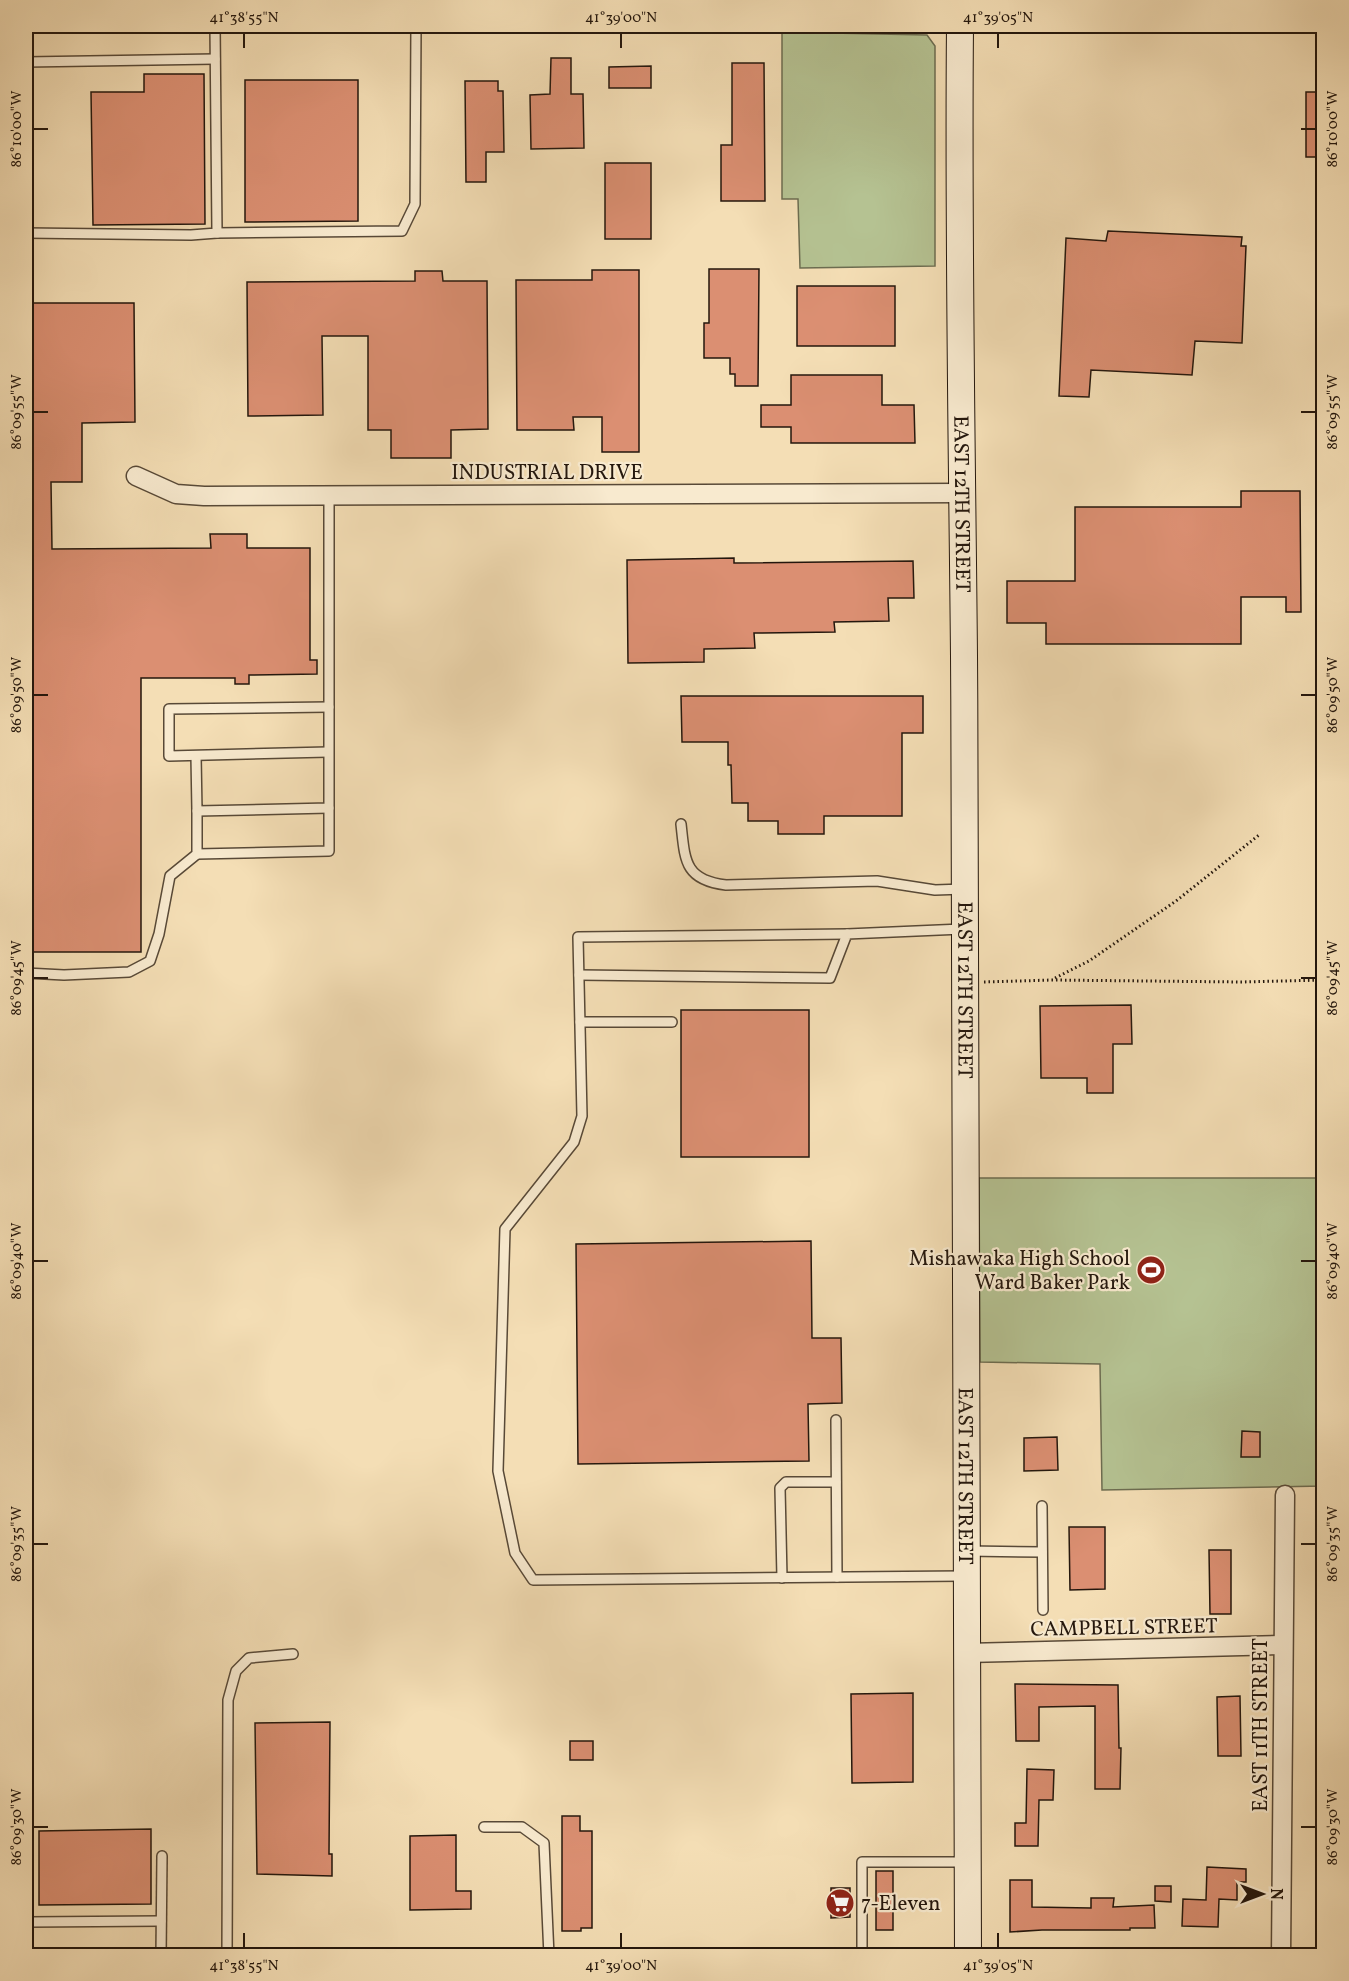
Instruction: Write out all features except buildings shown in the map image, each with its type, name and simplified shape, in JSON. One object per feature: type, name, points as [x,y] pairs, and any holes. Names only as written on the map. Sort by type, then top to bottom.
[{"type":"street","name":"EAST 12TH STREET","points":[[960,26],[968,1956]]},
{"type":"street","name":"INDUSTRIAL DRIVE","points":[[136,476],[176,494],[204,496],[962,493]]},
{"type":"street","name":"EAST 11TH STREET","points":[[1281,1956],[1286,1495]]},
{"type":"street","name":"CAMPBELL STREET","points":[[966,1653],[1283,1645]]},
{"type":"lane","points":[[215,26],[217,233]]},
{"type":"lane","points":[[26,233],[191,235],[402,231],[415,204],[416,26]]},
{"type":"lane","points":[[26,62],[215,59]]},
{"type":"lane","points":[[26,973],[64,975],[129,972],[150,961],[159,934],[170,876],[196,854],[329,851],[328,496]]},
{"type":"lane","points":[[328,707],[169,708],[169,756],[328,752]]},
{"type":"lane","points":[[196,756],[196,854]]},
{"type":"lane","points":[[197,811],[328,808]]},
{"type":"lane","points":[[681,824],[685,856],[690,868],[697,877],[709,883],[726,885],[877,881],[934,890],[964,890]]},
{"type":"lane","points":[[965,929],[847,934],[578,937],[582,1116],[574,1142],[505,1229],[498,1471],[515,1553],[533,1580],[965,1576]]},
{"type":"lane","points":[[579,975],[830,978],[847,934]]},
{"type":"lane","points":[[580,1022],[672,1022]]},
{"type":"lane","points":[[836,1420],[837,1577]]},
{"type":"lane","points":[[782,1578],[780,1488],[786,1482],[837,1482]]},
{"type":"lane","points":[[1042,1506],[1043,1610]]},
{"type":"lane","points":[[965,1551],[1042,1552]]},
{"type":"lane","points":[[227,1956],[228,1700],[236,1671],[249,1658],[293,1654]]},
{"type":"lane","points":[[484,1827],[522,1827],[544,1843],[549,1956]]},
{"type":"lane","points":[[160,1956],[162,1856]]},
{"type":"lane","points":[[862,1956],[862,1862],[967,1862]]},
{"type":"lane","points":[[29,1922],[161,1921]]},
{"type":"path","points":[[1052,980],[1089,961],[1176,901],[1259,835]]},
{"type":"path","points":[[965,983],[1052,980],[1241,982],[1323,980]]},
{"type":"green space","points":[[782,32],[927,35],[935,46],[935,266],[800,268],[798,199],[782,199]]},
{"type":"green space","name":"Mishawaka High School Ward Baker Park","points":[[979,1178],[1323,1178],[1323,1486],[1102,1490],[1100,1364],[980,1362]]},
{"type":"place","name":"Mishawaka High School Ward Baker Park","points":[[1151,1270]]},
{"type":"place","name":"7-Eleven","points":[[840,1903]]}]
